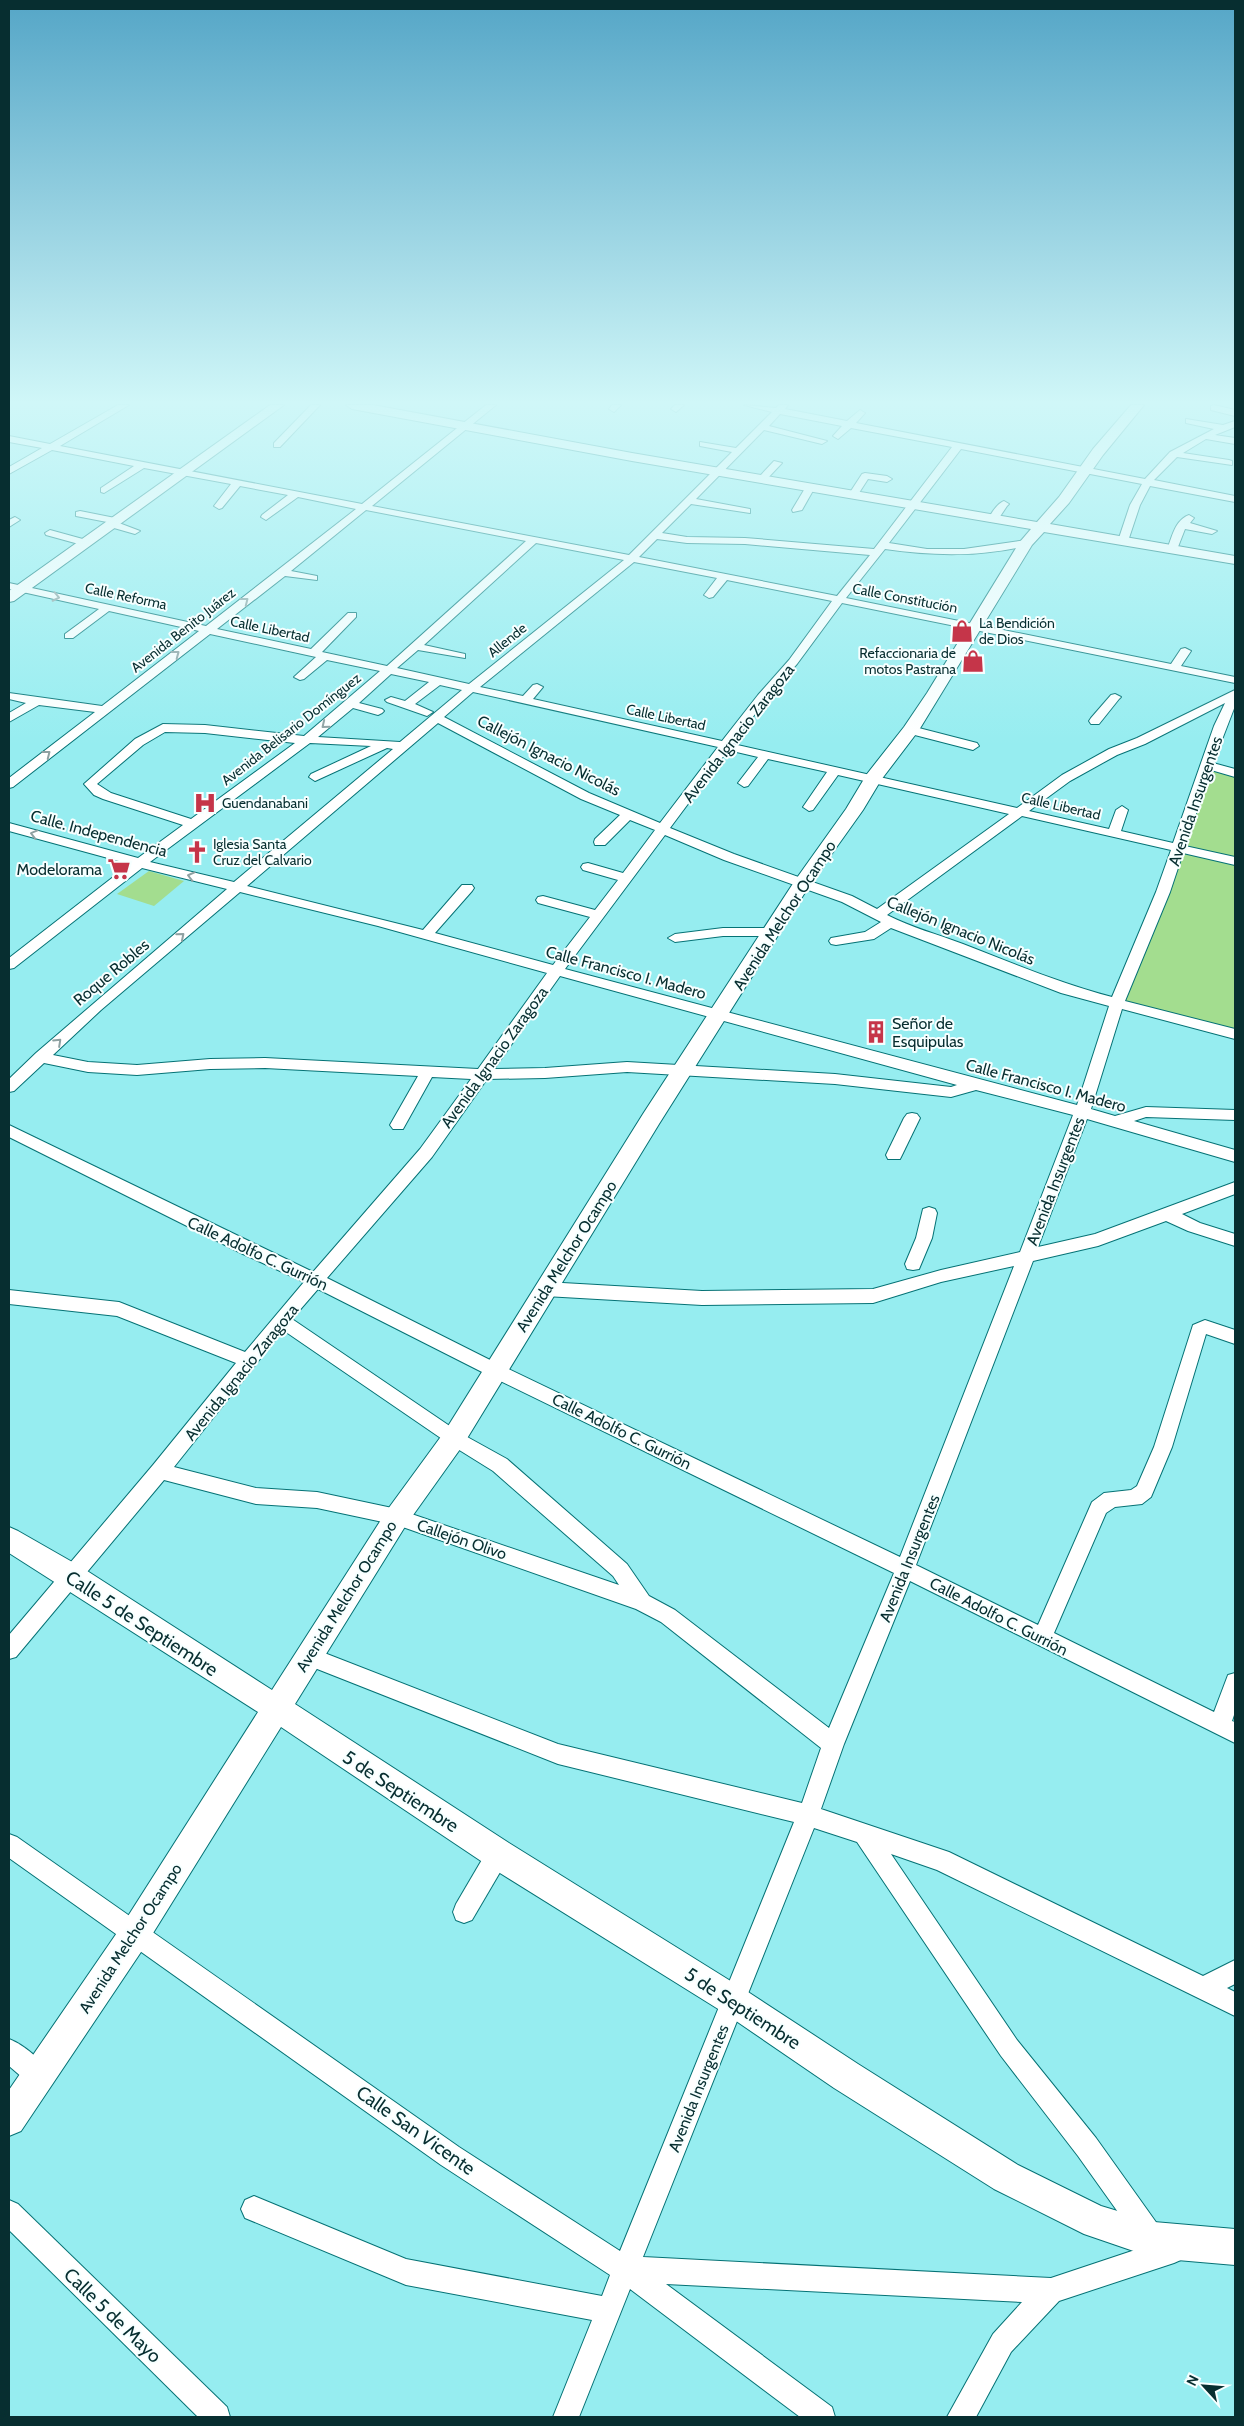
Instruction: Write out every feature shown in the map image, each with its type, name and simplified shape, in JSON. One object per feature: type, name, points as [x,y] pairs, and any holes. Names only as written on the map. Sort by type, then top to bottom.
[{"type":"street","points":[[98,518],[114,522],[135,531]]},
{"type":"street","points":[[9,598],[15,588],[86,543],[119,518]]},
{"type":"street","name":"Avenida Benito Juárez","points":[[9,784],[283,572],[349,518]]},
{"type":"street","name":"Calle Constitución","points":[[417,518],[724,576],[1174,667],[1235,692]]},
{"type":"street","name":"Allende","points":[[238,887],[403,746],[433,715],[471,688],[631,560],[670,518]]},
{"type":"street","name":"Avenida Ignacio Zaragoza","points":[[9,1650],[160,1471],[281,1320],[426,1153],[480,1074],[556,971],[600,915],[762,697],[793,662],[838,600],[903,518]]},
{"type":"street","points":[[989,518],[1033,535]]},
{"type":"street","name":"Avenida Melchor Ocampo","points":[[9,2119],[134,1935],[274,1709],[397,1516],[454,1438],[494,1370],[803,882],[854,810],[872,778],[911,730],[1033,535],[1048,518]]},
{"type":"street","points":[[1123,541],[1131,518]]},
{"type":"street","points":[[1172,550],[1186,522],[1212,531]]},
{"type":"street","points":[[50,533],[86,543]]},
{"type":"street","points":[[653,535],[688,540],[745,541],[927,552],[964,552],[1033,535],[1123,541],[1235,560]]},
{"type":"street","name":"Avenida Belisario Domínguez","points":[[9,965],[140,863],[307,740],[351,704],[534,540]]},
{"type":"street","points":[[283,572],[313,578]]},
{"type":"street","points":[[709,595],[724,576]]},
{"type":"street","name":"Calle Reforma","points":[[15,588],[207,631]]},
{"type":"street","points":[[69,636],[107,608]]},
{"type":"street","points":[[300,677],[352,615]]},
{"type":"street","name":"Calle Libertad","points":[[207,631],[436,680],[1235,861]]},
{"type":"street","points":[[415,646],[461,656]]},
{"type":"street","points":[[1174,667],[1185,651]]},
{"type":"street","points":[[408,704],[436,680]]},
{"type":"street","points":[[525,700],[537,687]]},
{"type":"street","points":[[836,941],[869,936],[883,919],[1020,812],[1088,765],[1235,692]]},
{"type":"street","name":"Avenida Insurgentes","points":[[566,2417],[808,1815],[833,1744],[905,1569],[1082,1112],[1116,1005],[1179,848],[1206,765],[1227,728],[1235,692]]},
{"type":"street","points":[[12,696],[35,702],[71,703],[104,710]]},
{"type":"street","points":[[1095,721],[1115,696]]},
{"type":"street","points":[[391,700],[408,704],[433,715]]},
{"type":"street","points":[[9,718],[35,702]]},
{"type":"street","points":[[351,704],[378,711]]},
{"type":"street","name":"Callejón Ignacio Nicolás","points":[[433,715],[558,783],[729,857],[848,899],[883,919],[1057,987],[1116,1005],[1235,1034]]},
{"type":"street","points":[[193,824],[107,796],[98,792],[90,784],[139,742],[163,728],[205,729],[287,739],[403,746]]},
{"type":"street","points":[[911,730],[973,746]]},
{"type":"street","points":[[315,777],[386,744]]},
{"type":"street","points":[[744,783],[766,754]]},
{"type":"street","points":[[1206,765],[1235,773]]},
{"type":"street","points":[[809,807],[835,770]]},
{"type":"street","points":[[1114,834],[1122,810]]},
{"type":"street","points":[[600,842],[627,814]]},
{"type":"street","name":"Calle. Independencia","points":[[9,827],[140,863],[238,887]]},
{"type":"street","points":[[588,867],[627,878]]},
{"type":"street","name":"Calle Francisco I. Madero","points":[[238,887],[426,935],[976,1085],[1117,1121],[1235,1156]]},
{"type":"street","name":"Roque Robles","points":[[9,1086],[96,1007],[238,887]]},
{"type":"street","points":[[426,935],[467,888]]},
{"type":"street","points":[[543,900],[600,915]]},
{"type":"street","points":[[675,938],[723,932],[773,932]]},
{"type":"street","points":[[41,1057],[88,1068],[137,1070],[210,1064],[265,1063],[480,1074],[545,1073],[627,1067],[682,1072],[835,1079],[951,1092],[976,1085]]},
{"type":"street","points":[[398,1125],[428,1070]]},
{"type":"street","points":[[1117,1121],[1146,1112],[1235,1115]]},
{"type":"street","points":[[894,1155],[912,1118]]},
{"type":"street","name":"Calle Adolfo C. Gurrión","points":[[9,1130],[249,1250],[317,1280],[494,1370],[905,1569],[1228,1730]]},
{"type":"street","points":[[545,1289],[702,1298],[873,1296],[941,1276],[1098,1240],[1235,1188]]},
{"type":"street","points":[[914,1264],[924,1238],[929,1212]]},
{"type":"street","points":[[1167,1214],[1194,1227],[1235,1240]]},
{"type":"street","points":[[9,1297],[119,1309],[249,1360]]},
{"type":"street","points":[[281,1320],[454,1438],[500,1465],[620,1570],[642,1602]]},
{"type":"street","points":[[1042,1638],[1099,1508],[1111,1499],[1135,1498],[1144,1491],[1163,1448],[1199,1330],[1205,1327],[1235,1337]]},
{"type":"street","name":"Callejón Olivo","points":[[160,1471],[256,1496],[317,1500],[397,1516],[642,1602],[668,1616],[833,1744]]},
{"type":"street","name":"Calle 5 de Septiembre","points":[[9,1539],[71,1576],[274,1709]]},
{"type":"street","points":[[309,1656],[558,1754],[808,1815],[941,1860],[1235,2004]]},
{"type":"street","points":[[1228,1730],[1235,1682]]},
{"type":"street","name":"5 de Septiembre","points":[[274,1709],[400,1788],[498,1854],[734,2000],[846,2076],[1006,2176],[1096,2222],[1154,2240],[1191,2245],[1235,2247]]},
{"type":"street","points":[[865,1835],[1008,2048],[1087,2148],[1154,2240]]},
{"type":"street","name":"Calle San Vicente","points":[[9,1845],[134,1935],[360,2090],[450,2156],[625,2268],[822,2417]]},
{"type":"street","points":[[464,1912],[498,1854]]},
{"type":"street","points":[[1204,1988],[1235,1971]]},
{"type":"street","points":[[9,2051],[38,2076]]},
{"type":"street","points":[[254,2209],[406,2272],[608,2310]]},
{"type":"street","name":"Calle 5 de Mayo","points":[[9,2213],[217,2417]]},
{"type":"street","points":[[625,2268],[1051,2291],[1191,2245]]},
{"type":"street","points":[[961,2417],[1002,2343],[1051,2291]]},
{"type":"green space","points":[[1206,765],[1235,769],[1235,1033],[1116,1005]]},
{"type":"green space","points":[[149,871],[184,881],[154,906],[117,894]]},
{"type":"place","name":"La Bendición de Dios","points":[[962,631]]},
{"type":"place","name":"Refaccionaria de motos Pastrana","points":[[973,661]]},
{"type":"place","name":"Guendanabani","points":[[205,803]]},
{"type":"place","name":"Iglesia Santa Cruz del Calvario","points":[[197,852]]},
{"type":"place","name":"Modelorama","points":[[119,869]]},
{"type":"place","name":"Señor de Esquipulas","points":[[876,1032]]}]
